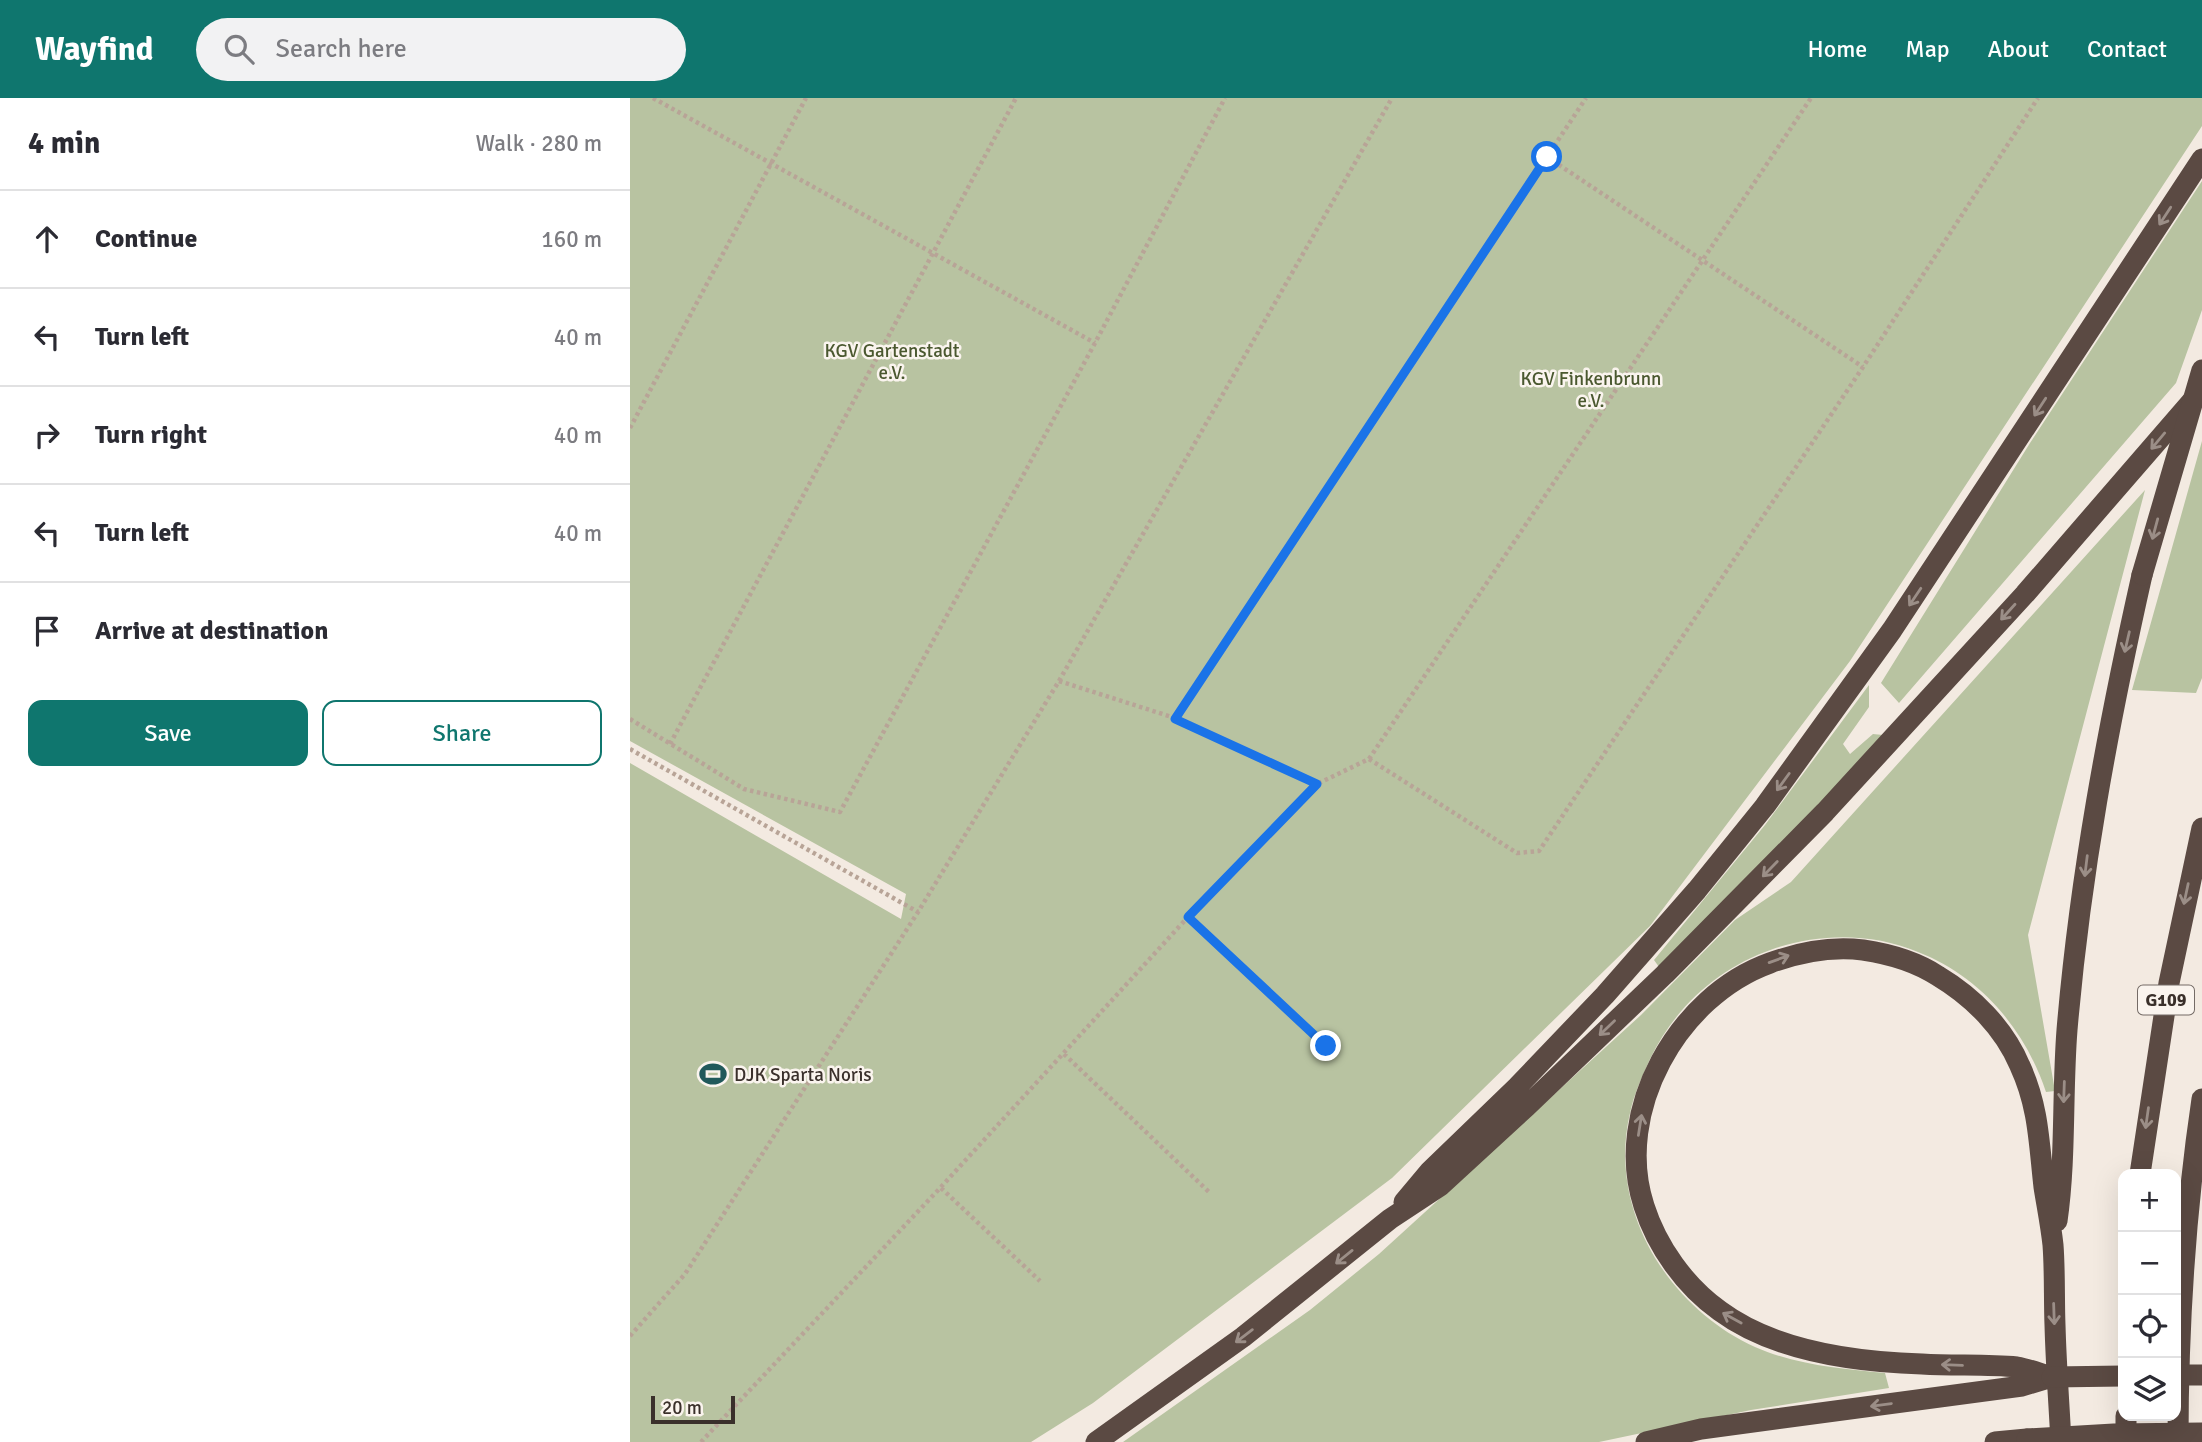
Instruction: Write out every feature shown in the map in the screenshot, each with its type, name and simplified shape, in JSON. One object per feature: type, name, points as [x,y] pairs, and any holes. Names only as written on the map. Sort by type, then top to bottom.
[{"type":"highway","points":[[1390,1219],[1430,1171],[1517,1087],[1613,987],[1765,806],[1892,630],[2202,159]]},
{"type":"highway","points":[[2053,1246],[2062,1184],[2067,1031],[2086,861],[2106,743],[2142,575],[2202,370]]},
{"type":"highway","points":[[1096,1442],[1243,1337],[1390,1219],[1440,1186],[1526,1107],[1674,965],[1816,822],[2025,594],[2202,389]]},
{"type":"highway","name":"G109","points":[[2141,1169],[2169,983],[2202,828]]},
{"type":"highway","points":[[2062,1442],[2055,1350],[2053,1246],[2038,1119],[2019,1063],[1997,1027],[1980,1007],[1957,988],[1924,967],[1878,953],[1850,949],[1822,949],[1790,955],[1759,967],[1717,992],[1696,1010],[1678,1032],[1649,1089],[1638,1140],[1637,1169],[1643,1204],[1658,1240],[1702,1297],[1723,1314],[1753,1330],[1790,1344],[1842,1356],[2021,1377],[2052,1377],[2118,1376]]},
{"type":"highway","points":[[2178,1442],[2179,1317],[2186,1230],[2202,1099]]},
{"type":"highway","points":[[2181,1375],[2202,1375]]},
{"type":"highway","points":[[1646,1442],[1701,1429],[2021,1377]]},
{"type":"highway","points":[[2126,1421],[2126,1442]]},
{"type":"highway","points":[[1995,1442],[2114,1434],[2202,1433]]},
{"type":"path","points":[[653,98],[1095,343]]},
{"type":"path","points":[[630,428],[806,98]]},
{"type":"path","points":[[670,744],[1017,98]]},
{"type":"path","points":[[630,719],[744,789],[841,812],[1225,98]]},
{"type":"path","points":[[630,1336],[685,1274],[918,912],[1059,681],[1392,98]]},
{"type":"path","points":[[1175,719],[1586,98]]},
{"type":"path","points":[[701,1442],[941,1187],[1188,917],[1317,784],[1369,759],[1811,98]]},
{"type":"path","points":[[1369,759],[1517,853],[1539,850],[1863,367],[2038,98]]},
{"type":"path","points":[[1547,157],[1863,367]]},
{"type":"path","points":[[1059,681],[1175,719],[1317,784]]},
{"type":"path","points":[[630,749],[918,912]]},
{"type":"path","points":[[1188,917],[1326,1046]]},
{"type":"path","points":[[1064,1054],[1209,1192]]},
{"type":"path","points":[[941,1187],[1040,1281]]},
{"type":"green space","points":[[630,98],[2202,98],[2202,126],[1850,661],[1650,926],[1392,1178],[1093,1403],[1031,1442],[630,1442],[630,763],[901,919],[906,894],[630,741]]},
{"type":"green space","points":[[2202,181],[2202,310],[2176,383],[1899,703],[1881,683],[2030,443]]},
{"type":"green space","points":[[2202,441],[2202,678],[2196,693],[2132,690]]},
{"type":"green space","points":[[2145,490],[2028,935],[2055,1091],[2046,1092],[2026,1047],[2013,1026],[1980,990],[1961,975],[1940,962],[1900,946],[1883,941],[1846,937],[1809,940],[1773,949],[1717,978],[1685,1006],[1660,1040],[1644,1072],[1630,1113],[1625,1149],[1628,1185],[1637,1219],[1652,1252],[1672,1281],[1696,1308],[1724,1330],[1755,1347],[1803,1362],[1885,1373],[1889,1388],[1751,1410],[1599,1442],[1123,1442],[1310,1310],[1379,1254],[1641,1015],[1735,920],[1791,882]]},
{"type":"green space","points":[[1869,685],[1869,707],[1843,744],[1850,754],[1873,734],[1883,735],[1785,841],[1659,967],[1654,960],[1765,825]]},
{"type":"place","name":"DJK Sparta Noris","points":[[713,1074]]},
{"type":"route","points":[[1326,1046],[1188,917],[1317,784],[1175,719],[1547,157]]},
{"type":"park label","name":"KGV Gartenstadt e.V.","points":[[892,361]]},
{"type":"park label","name":"KGV Finkenbrunn e.V.","points":[[1591,389]]}]
